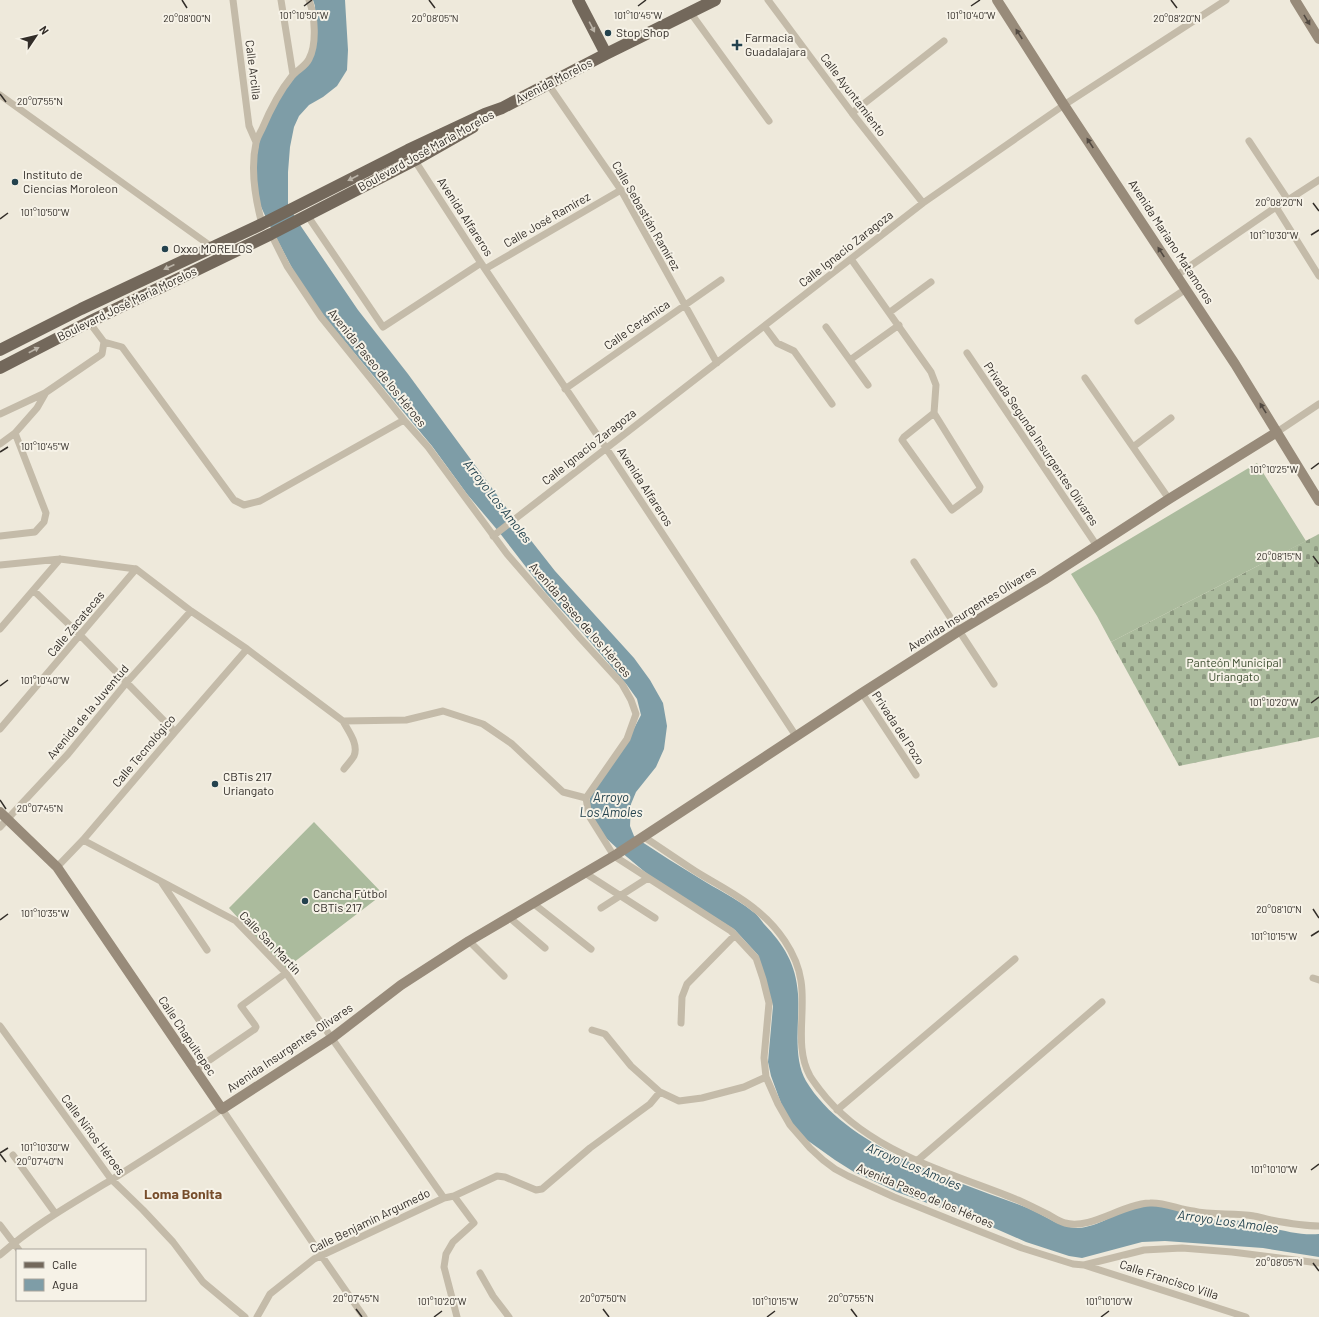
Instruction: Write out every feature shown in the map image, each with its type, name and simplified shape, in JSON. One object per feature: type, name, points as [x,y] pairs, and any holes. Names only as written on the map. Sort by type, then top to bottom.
[{"type":"main road","points":[[578,0],[606,54]]},
{"type":"main road","name":"Avenida Morelos","points":[[502,108],[715,0]]},
{"type":"main road","name":"Boulevard José María Morelos","points":[[0,350],[212,247],[489,119],[502,108]]},
{"type":"main road","name":"Boulevard José María Morelos","points":[[0,368],[89,322],[272,234],[412,155]]},
{"type":"street","name":"Calle Arcilla","points":[[233,0],[249,126],[256,142]]},
{"type":"street","points":[[281,0],[293,75]]},
{"type":"street","points":[[265,222],[257,204],[252,168],[256,142],[268,114],[279,95],[293,75],[309,61],[315,43],[312,7],[309,0]]},
{"type":"street","name":"Calle Ayuntamiento","points":[[768,0],[852,112],[923,203]]},
{"type":"street","name":"Avenida Mariano Matamoros","points":[[997,0],[1064,105],[1235,364],[1319,501]]},
{"type":"street","name":"Calle Ignacio Zaragoza","points":[[495,535],[923,203],[1064,105],[1226,0]]},
{"type":"street","points":[[1295,0],[1319,39]]},
{"type":"street","points":[[690,12],[769,121]]},
{"type":"street","points":[[852,112],[944,41]]},
{"type":"street","name":"Calle Sebastián Ramírez","points":[[548,84],[621,190],[717,363]]},
{"type":"street","points":[[0,95],[212,247],[219,259]]},
{"type":"street","points":[[1249,141],[1288,200]]},
{"type":"street","name":"Avenida Alfareros","points":[[412,155],[483,266],[606,448],[796,736]]},
{"type":"street","points":[[1176,275],[1276,207],[1319,180]]},
{"type":"street","name":"Calle José Ramírez","points":[[304,217],[383,328],[483,266],[621,190]]},
{"type":"street","points":[[1276,207],[1319,276]]},
{"type":"street","name":"Avenida Paseo de los Héroes","points":[[272,234],[287,266],[321,317],[404,420],[428,447],[495,535],[506,554],[622,684],[631,700],[636,714],[626,739],[586,798],[589,816],[616,855],[648,878],[731,931],[756,958],[769,1003],[764,1058],[766,1077],[778,1104],[790,1125],[810,1148],[823,1160],[848,1176],[894,1197],[1022,1248],[1073,1264],[1084,1265],[1144,1250],[1182,1248],[1319,1263]]},
{"type":"street","points":[[851,259],[890,312],[931,372],[936,384],[934,413],[980,487],[979,490],[952,510],[902,440],[934,413]]},
{"type":"street","name":"Calle Cerámica","points":[[565,389],[721,280]]},
{"type":"street","points":[[890,312],[931,282]]},
{"type":"street","points":[[1138,321],[1186,289]]},
{"type":"street","points":[[89,322],[104,342],[122,347],[234,500],[244,505],[260,502],[404,420]]},
{"type":"street","points":[[850,360],[899,325]]},
{"type":"street","points":[[765,326],[777,343],[794,351],[832,404]]},
{"type":"street","points":[[826,327],[868,385]]},
{"type":"street","points":[[0,414],[45,394],[102,354],[104,342]]},
{"type":"street","name":"Privada Segunda Insurgentes Olivares","points":[[967,353],[1097,546]]},
{"type":"street","points":[[1085,378],[1169,499]]},
{"type":"street","points":[[0,444],[15,433],[37,408],[45,394]]},
{"type":"street","name":"Avenida Insurgentes Olivares","points":[[0,1254],[14,1242],[55,1213],[222,1109],[332,1038],[401,985],[469,942],[616,855],[862,693],[959,631],[1044,580],[1319,404]]},
{"type":"street","points":[[1133,447],[1171,418]]},
{"type":"street","points":[[0,536],[35,532],[44,522],[46,513],[15,433]]},
{"type":"street","points":[[0,565],[60,559],[136,569],[191,611],[247,649],[342,721],[354,741],[356,748],[354,756],[344,769]]},
{"type":"street","points":[[0,629],[60,559]]},
{"type":"street","points":[[914,562],[994,684]]},
{"type":"street","name":"Calle Zacatecas","points":[[0,729],[136,569]]},
{"type":"street","points":[[34,591],[80,635],[175,732]]},
{"type":"street","name":"Avenida de la Juventud","points":[[2,819],[68,754],[127,682],[191,611]]},
{"type":"street","name":"Calle Tecnológico","points":[[57,868],[83,840],[247,649]]},
{"type":"street","name":"Privada del Pozo","points":[[862,693],[916,775]]},
{"type":"street","points":[[342,721],[406,720],[443,710],[483,724],[512,744],[563,792],[586,798]]},
{"type":"street","name":"Calle Chapultepec","points":[[2,819],[57,868],[320,1255],[364,1317]]},
{"type":"street","points":[[642,838],[755,908],[773,926],[786,943],[796,960],[801,977],[803,993],[802,1054],[811,1078],[828,1101],[846,1118],[875,1139],[894,1150],[1018,1200],[1065,1223],[1077,1224],[1090,1222],[1135,1205],[1158,1203],[1210,1214],[1255,1216],[1292,1224],[1319,1226]]},
{"type":"street","name":"Calle San Martín","points":[[83,840],[236,921],[286,973],[444,1198]]},
{"type":"street","points":[[585,873],[655,918]]},
{"type":"street","points":[[601,908],[648,878]]},
{"type":"street","points":[[160,881],[207,950]]},
{"type":"street","points":[[534,904],[591,949]]},
{"type":"street","points":[[510,918],[545,948]]},
{"type":"street","points":[[682,1023],[682,997],[687,984],[735,935]]},
{"type":"street","points":[[469,942],[504,976]]},
{"type":"street","points":[[837,1110],[1015,959]]},
{"type":"street","points":[[195,1070],[255,1029],[255,1025],[241,1006],[286,973]]},
{"type":"street","points":[[918,1160],[1102,1002]]},
{"type":"street","name":"Calle Niños Héroes","points":[[0,1026],[111,1179],[173,1242],[203,1282],[245,1317]]},
{"type":"street","points":[[592,1030],[605,1034],[631,1066],[660,1092],[679,1101],[702,1098],[744,1087],[766,1077]]},
{"type":"street","name":"Calle Benjamín Argumedo","points":[[257,1317],[270,1294],[320,1255],[444,1198],[454,1196],[498,1176],[505,1177],[536,1190],[542,1189],[590,1148],[650,1104],[660,1092]]},
{"type":"street","points":[[13,1155],[55,1213]]},
{"type":"street","points":[[454,1196],[474,1223],[453,1242],[446,1254],[444,1267],[457,1317]]},
{"type":"street","points":[[0,1226],[18,1249]]},
{"type":"street","name":"Calle Francisco Villa","points":[[1084,1265],[1246,1317]]},
{"type":"street","points":[[480,1273],[493,1296],[509,1317]]},
{"type":"green space","points":[[1257,463],[1306,541],[1111,642],[1071,574]]},
{"type":"green space","name":"Panteón Municipal Uriangato","points":[[1319,534],[1319,737],[1179,766],[1111,642]]},
{"type":"green space","name":"Cancha Fútbol CBTis 217","points":[[314,822],[383,894],[285,969],[229,908]]},
{"type":"water","name":"Arroyo Los Amoles","points":[[313,0],[345,0],[348,50],[347,70],[337,86],[323,97],[309,105],[299,116],[294,127],[290,147],[288,172],[288,205],[358,310],[408,374],[522,529],[555,571],[634,658],[650,680],[663,703],[667,726],[664,749],[656,767],[636,792],[631,804],[630,826],[634,836],[676,864],[746,906],[757,915],[783,947],[792,964],[797,983],[799,1061],[806,1081],[824,1105],[848,1126],[875,1144],[904,1159],[935,1173],[1031,1210],[1064,1226],[1078,1228],[1086,1227],[1129,1209],[1141,1206],[1158,1206],[1176,1209],[1205,1218],[1248,1222],[1294,1233],[1319,1234],[1319,1257],[1263,1248],[1165,1241],[1142,1242],[1082,1258],[1069,1256],[1026,1242],[985,1224],[897,1192],[854,1172],[807,1140],[794,1127],[782,1106],[771,1076],[768,1062],[773,1006],[758,955],[735,930],[651,877],[621,852],[605,837],[592,816],[590,798],[628,740],[641,715],[637,699],[582,632],[546,593],[499,532],[467,494],[432,446],[326,319],[302,287],[257,198],[254,170],[260,138],[279,98],[316,45],[315,6]]},
{"type":"place","name":"Stop Shop","points":[[608,33]]},
{"type":"place","name":"Farmacia Guadalajara","points":[[737,45]]},
{"type":"place","name":"Instituto de Ciencias Moroleon","points":[[15,182]]},
{"type":"place","name":"Oxxo MORELOS","points":[[165,249]]},
{"type":"place","name":"CBTis 217 Uriangato","points":[[215,784]]},
{"type":"place","name":"Cancha Fútbol CBTis 217","points":[[305,901]]},
{"type":"district","name":"Loma Bonita","points":[[183,1194]]}]
